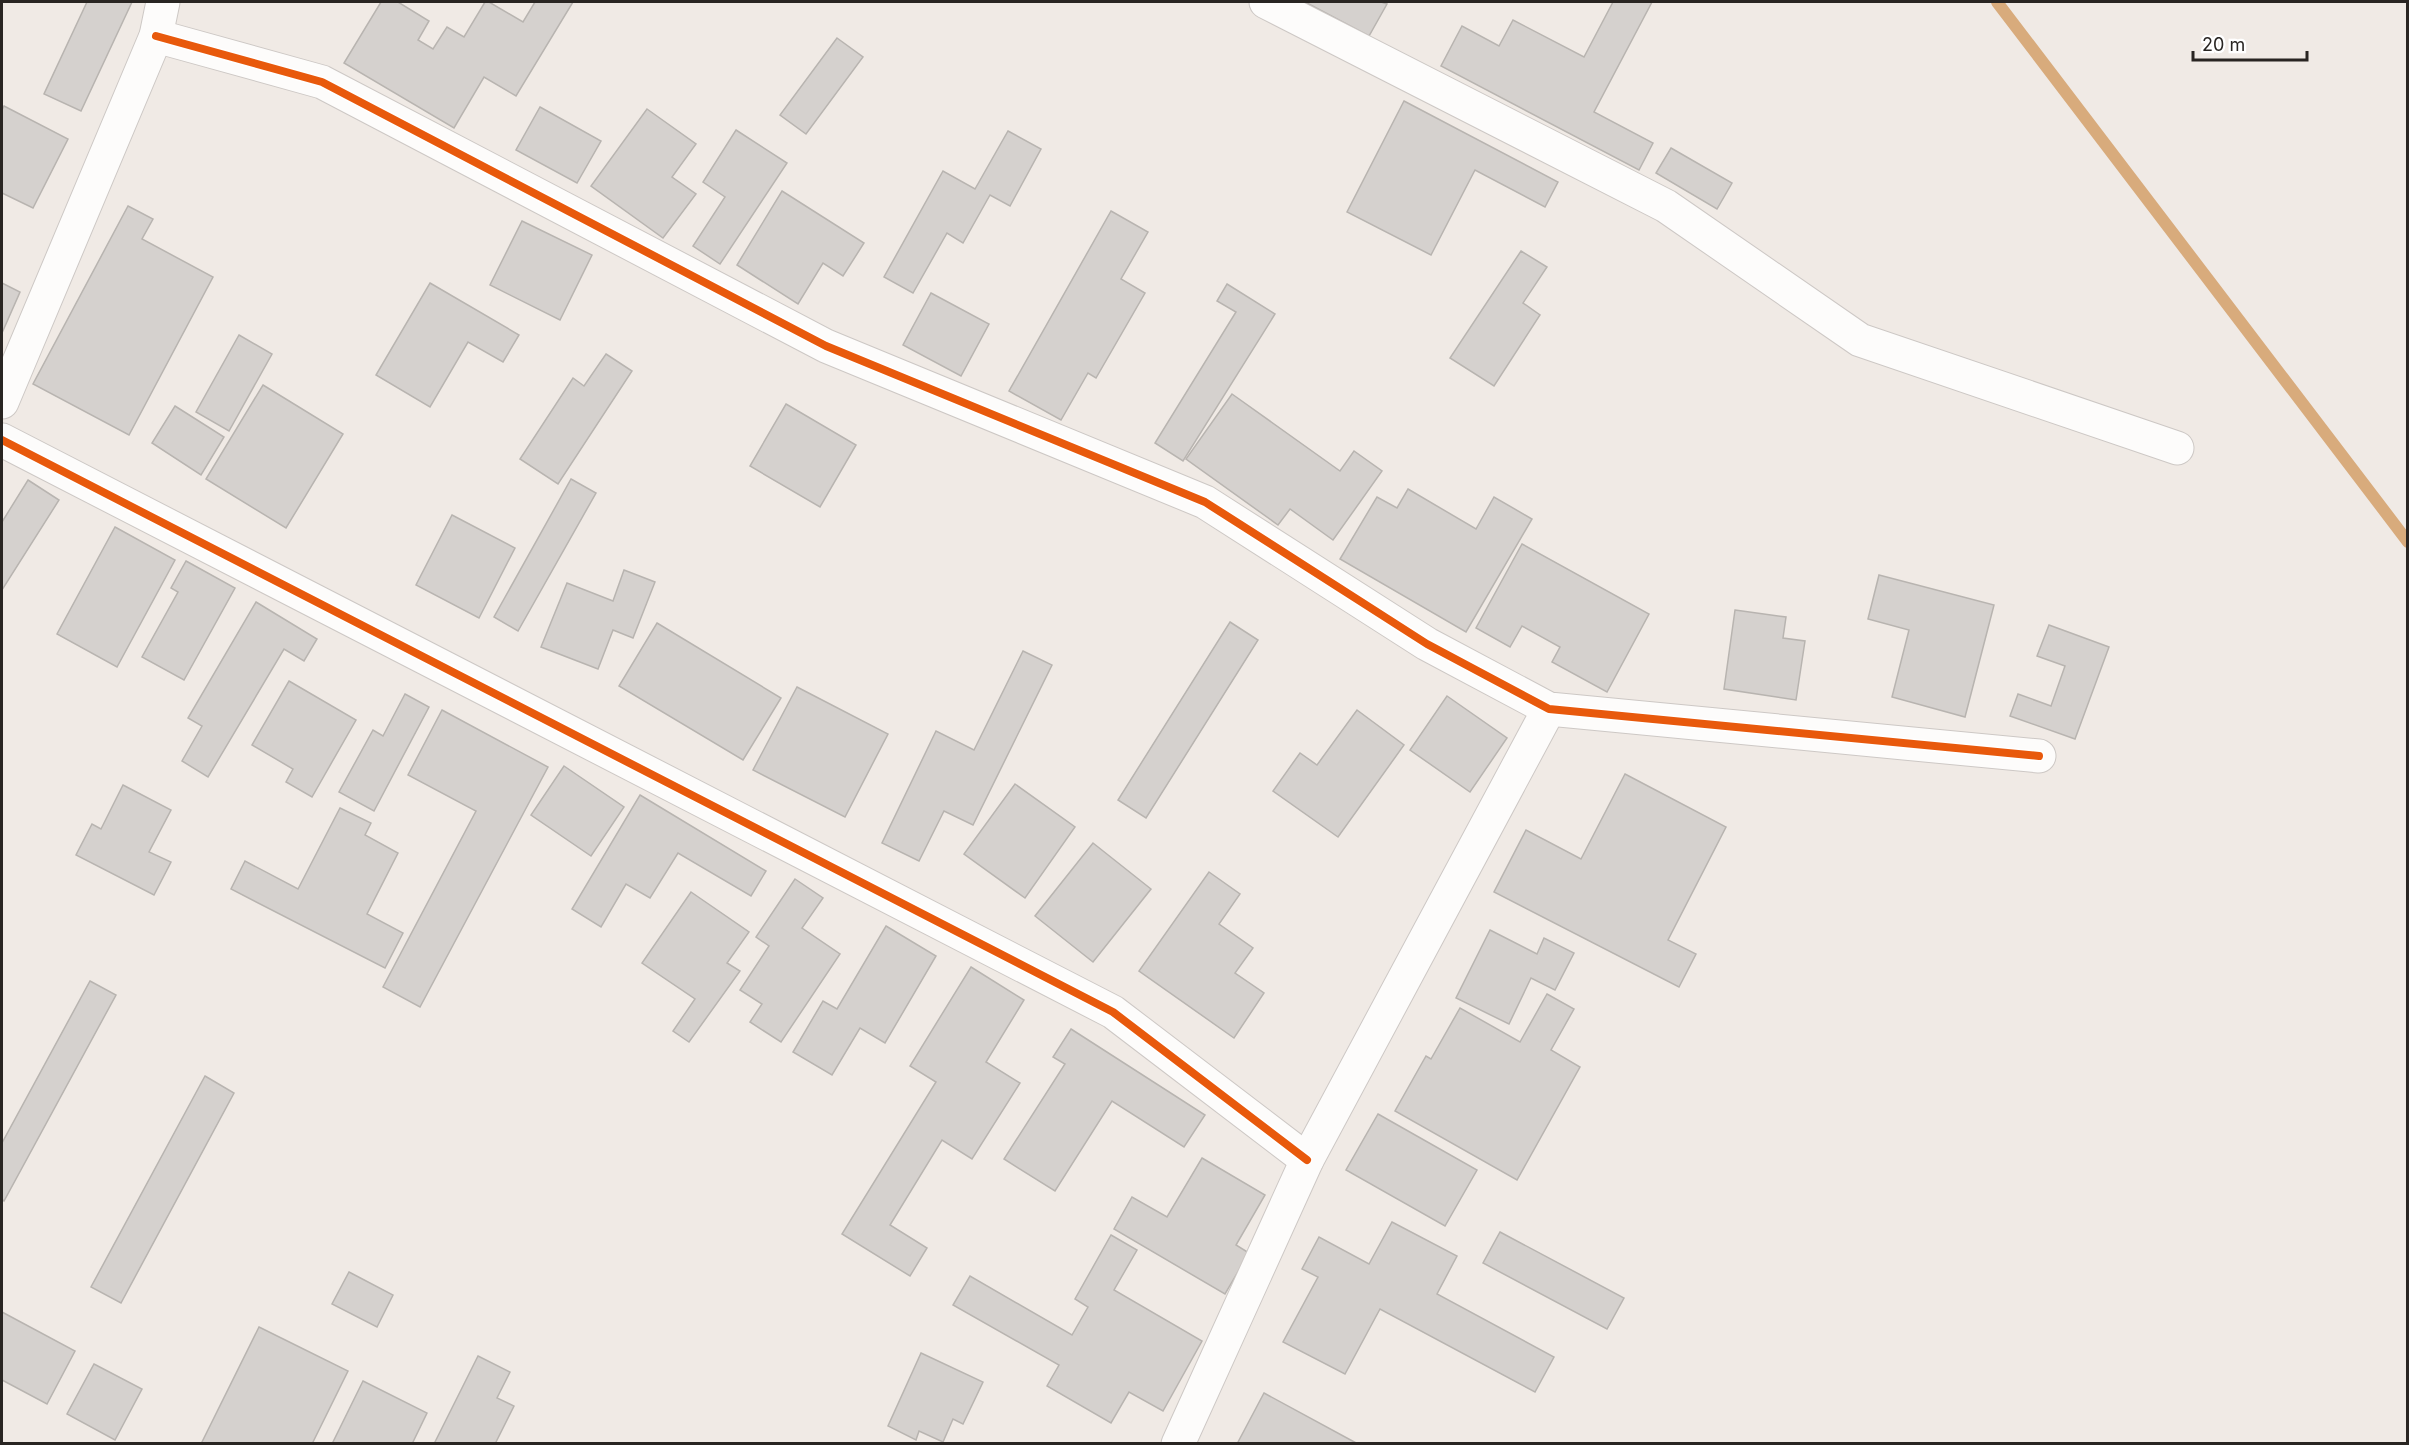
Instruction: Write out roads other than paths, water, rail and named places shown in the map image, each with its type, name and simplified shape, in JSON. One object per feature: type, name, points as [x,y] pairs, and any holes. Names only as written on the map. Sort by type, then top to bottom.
[{"type":"street","points":[[2,402],[156,36],[163,2]]},
{"type":"street","points":[[1266,2],[1666,206],[1860,340],[2177,448]]},
{"type":"street","points":[[156,36],[322,82],[826,346],[1205,502],[1427,644],[1550,709],[2039,756]]},
{"type":"street","points":[[2,440],[1113,1012],[1307,1160]]},
{"type":"street","points":[[1178,1443],[1307,1160],[1550,709]]},
{"type":"waterway","points":[[1997,2],[2408,542]]}]
